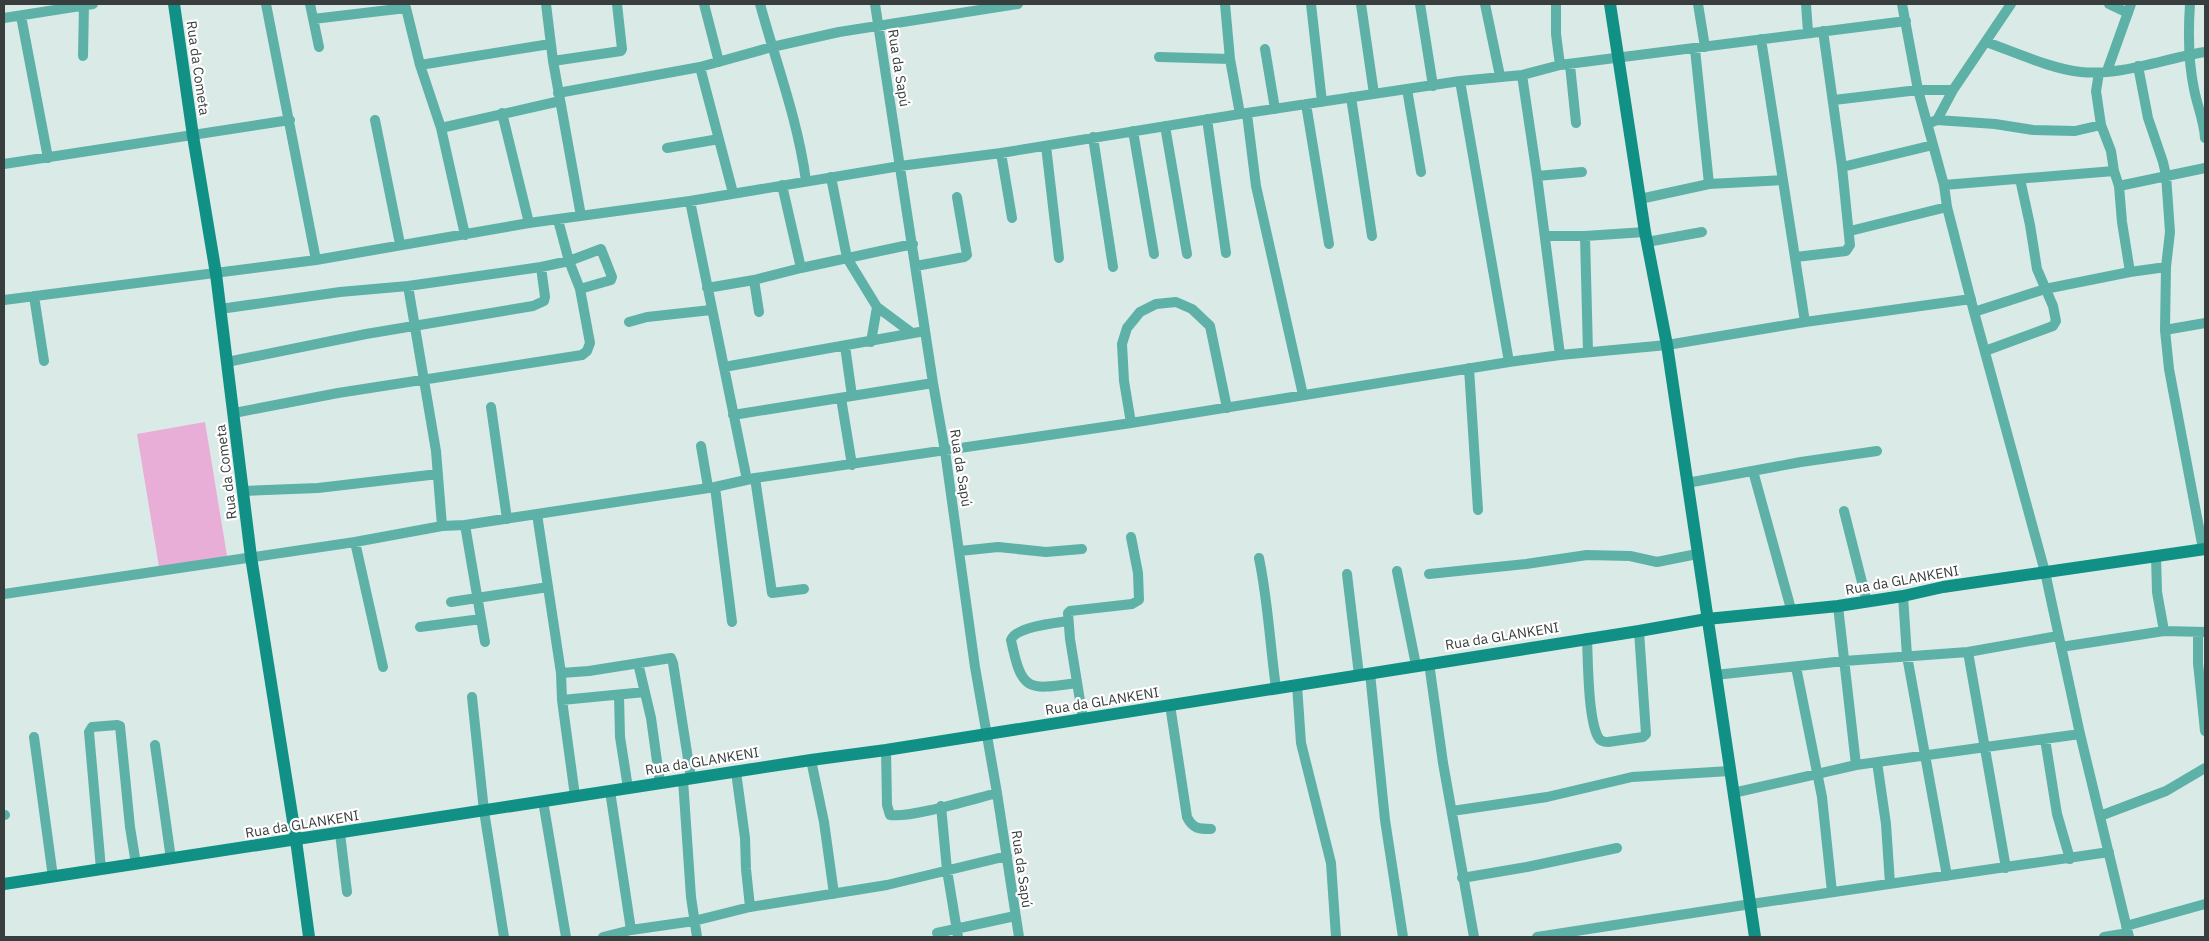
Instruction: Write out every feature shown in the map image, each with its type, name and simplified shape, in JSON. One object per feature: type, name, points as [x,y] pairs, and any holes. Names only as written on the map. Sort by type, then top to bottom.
[{"type":"street","points":[[4,18],[87,4],[83,56]]},
{"type":"street","name":"Rua da Cometa","points":[[174,4],[193,136],[216,274],[251,557],[296,840],[309,937]]},
{"type":"street","points":[[266,4],[316,260]]},
{"type":"street","points":[[310,4],[319,47]]},
{"type":"street","points":[[546,4],[550,44],[581,216]]},
{"type":"street","points":[[553,61],[621,51],[617,4]]},
{"type":"street","points":[[704,4],[719,62]]},
{"type":"street","points":[[760,4],[802,147],[806,181]]},
{"type":"street","name":"Rua da Sapú","points":[[876,4],[960,551],[975,667],[1019,937]]},
{"type":"street","points":[[441,128],[559,97],[700,67],[772,47],[878,26],[1018,4]]},
{"type":"street","points":[[1225,4],[1230,59],[1244,114],[1256,186],[1303,395]]},
{"type":"street","points":[[1311,4],[1322,102]]},
{"type":"street","points":[[1361,4],[1374,94]]},
{"type":"street","points":[[1420,4],[1432,86]]},
{"type":"street","points":[[1485,4],[1500,76]]},
{"type":"street","points":[[1556,4],[1556,34],[1565,65],[1576,123]]},
{"type":"street","points":[[1610,4],[1646,237],[1667,345],[1706,619],[1756,937]]},
{"type":"street","points":[[1698,4],[1709,184]]},
{"type":"street","points":[[1806,4],[1808,32]]},
{"type":"street","points":[[1902,4],[1918,90],[1932,122],[1933,145],[1944,185],[1947,207],[2045,572],[2080,734],[2128,932]]},
{"type":"street","points":[[1932,122],[2012,4]]},
{"type":"street","points":[[2109,4],[2130,8],[2096,92],[2101,124],[2111,151],[2114,171],[2119,186],[2122,222],[2130,272]]},
{"type":"street","points":[[2190,4],[2188,54],[2205,138]]},
{"type":"street","points":[[313,19],[406,8],[420,65],[441,128],[465,235]]},
{"type":"street","points":[[21,16],[48,158]]},
{"type":"street","points":[[4,300],[316,260],[529,223],[690,200],[900,166],[1001,153],[1093,136],[1351,97],[1460,81],[1522,75],[1565,65],[1808,32],[1906,21]]},
{"type":"street","points":[[1796,257],[1846,251],[1850,245],[1850,231],[1834,100],[1823,31]]},
{"type":"street","points":[[1761,39],[1805,322]]},
{"type":"street","points":[[1986,42],[2071,71],[2103,72],[2205,52]]},
{"type":"street","points":[[420,65],[550,44]]},
{"type":"street","points":[[1265,49],[1275,109]]},
{"type":"street","points":[[1159,57],[1230,59]]},
{"type":"street","points":[[2138,66],[2148,118],[2166,175],[2170,232],[2166,267],[2165,330],[2169,369],[2204,549]]},
{"type":"street","points":[[700,67],[733,193]]},
{"type":"street","points":[[1522,75],[1560,355]]},
{"type":"street","points":[[1460,81],[1509,362]]},
{"type":"street","points":[[1407,89],[1421,172]]},
{"type":"street","points":[[1834,100],[1918,90],[1953,90]]},
{"type":"street","points":[[1351,97],[1372,236]]},
{"type":"street","points":[[1306,104],[1329,244]]},
{"type":"street","points":[[502,113],[529,223]]},
{"type":"street","points":[[1207,119],[1226,252]]},
{"type":"street","points":[[4,164],[290,120]]},
{"type":"street","points":[[375,120],[400,244]]},
{"type":"street","points":[[1932,122],[1995,124],[2033,130],[2075,131],[2101,124]]},
{"type":"street","points":[[1165,126],[1188,254]]},
{"type":"street","points":[[1133,130],[1154,254]]},
{"type":"street","points":[[1093,136],[1113,267]]},
{"type":"street","points":[[668,148],[719,139]]},
{"type":"street","points":[[1842,168],[1933,145]]},
{"type":"street","points":[[1046,146],[1059,258]]},
{"type":"street","points":[[1001,153],[1012,218]]},
{"type":"street","points":[[2119,186],[2205,168]]},
{"type":"street","points":[[1944,185],[2114,171]]},
{"type":"street","points":[[1537,176],[1582,172]]},
{"type":"street","points":[[830,177],[847,258],[877,307],[912,333]]},
{"type":"street","points":[[1985,351],[2055,325],[2056,321],[2053,306],[2044,289],[2037,269],[2020,179]]},
{"type":"street","points":[[1640,199],[1709,184],[1783,180]]},
{"type":"street","points":[[782,185],[801,268]]},
{"type":"street","points":[[916,266],[967,255],[957,197]]},
{"type":"street","points":[[690,200],[733,415],[751,479],[772,593],[804,589]]},
{"type":"street","points":[[1850,231],[1947,207]]},
{"type":"street","points":[[234,413],[338,393],[582,356],[590,343],[580,290],[569,261],[558,220]]},
{"type":"street","points":[[1545,236],[1646,237],[1702,232]]},
{"type":"street","points":[[1585,236],[1588,352]]},
{"type":"street","points":[[707,288],[754,280],[913,244]]},
{"type":"street","points":[[220,310],[340,292],[408,286],[541,267],[569,261],[598,249],[603,251],[611,280],[580,290]]},
{"type":"street","points":[[228,362],[366,334],[538,304],[544,301],[545,296],[541,267]]},
{"type":"street","points":[[1974,312],[2044,289],[2166,267]]},
{"type":"street","points":[[754,280],[759,312]]},
{"type":"street","points":[[408,286],[438,474],[442,526]]},
{"type":"street","points":[[34,296],[44,361]]},
{"type":"street","points":[[4,594],[355,542],[442,526],[507,519],[751,479],[1132,423],[1509,362],[1560,355],[1667,345],[1805,322],[1971,299]]},
{"type":"street","points":[[1132,423],[1124,381],[1122,344],[1127,328],[1140,312],[1156,304],[1176,302],[1192,309],[1210,326],[1227,408]]},
{"type":"street","points":[[871,342],[877,307]]},
{"type":"street","points":[[629,322],[647,317],[711,310]]},
{"type":"street","points":[[2165,330],[2205,323]]},
{"type":"street","points":[[724,367],[925,331]]},
{"type":"street","points":[[845,346],[846,397],[852,465]]},
{"type":"street","points":[[1470,368],[1478,510]]},
{"type":"street","points":[[733,415],[933,383]]},
{"type":"street","points":[[491,406],[507,519]]},
{"type":"street","points":[[701,446],[711,487],[732,622]]},
{"type":"street","points":[[1687,483],[1877,451]]},
{"type":"street","points":[[1753,471],[1791,609]]},
{"type":"street","points":[[243,490],[318,488],[438,474]]},
{"type":"street","points":[[1844,511],[1867,602]]},
{"type":"street","points":[[537,514],[561,673],[562,700],[575,796]]},
{"type":"street","points":[[465,525],[485,642]]},
{"type":"street","points":[[1083,719],[1068,613],[1070,611],[1132,604],[1139,600],[1138,573],[1131,537]]},
{"type":"street","points":[[355,542],[383,667]]},
{"type":"street","points":[[960,551],[998,547],[1046,552],[1082,549]]},
{"type":"street","name":"Rua da GLANKENI","points":[[4,884],[886,750],[1706,619],[1867,602],[1943,587],[2204,549]]},
{"type":"street","points":[[1429,574],[1587,556],[1630,556],[1657,562],[1697,554]]},
{"type":"street","points":[[2156,556],[2157,592],[2164,631]]},
{"type":"street","points":[[1260,558],[1266,593],[1269,639],[1276,688]]},
{"type":"street","points":[[1398,571],[1416,665]]},
{"type":"street","points":[[1347,574],[1364,674],[1403,937]]},
{"type":"street","points":[[451,602],[548,587]]},
{"type":"street","points":[[1903,596],[1907,656],[1947,876]]},
{"type":"street","points":[[1838,606],[1856,765]]},
{"type":"street","points":[[420,627],[481,618]]},
{"type":"street","points":[[1068,621],[1030,628],[1016,633],[1011,640],[1017,666],[1027,683],[1032,687],[1040,688],[1077,683]]},
{"type":"street","points":[[1587,638],[1591,700],[1596,730],[1598,739],[1602,742],[1608,742],[1643,737],[1646,734],[1639,631]]},
{"type":"street","points":[[2060,647],[2164,631],[2202,632],[2205,732]]},
{"type":"street","points":[[1715,674],[1844,661],[1968,652],[2058,636]]},
{"type":"street","points":[[1968,652],[2006,868]]},
{"type":"street","points":[[561,673],[589,671],[671,658],[673,660],[687,779],[694,921],[697,937]]},
{"type":"street","points":[[638,663],[651,718],[660,783]]},
{"type":"street","points":[[1429,663],[1434,712],[1474,937]]},
{"type":"street","points":[[1796,667],[1822,797],[1832,892]]},
{"type":"street","points":[[1297,684],[1301,744],[1331,863],[1336,937]]},
{"type":"street","points":[[562,700],[645,692]]},
{"type":"street","points":[[619,695],[620,737],[628,788]]},
{"type":"street","points":[[472,697],[484,810],[504,937]]},
{"type":"street","points":[[1170,705],[1187,817],[1190,824],[1196,828],[1211,829]]},
{"type":"street","points":[[101,869],[89,732],[92,727],[120,726],[130,827],[136,864]]},
{"type":"street","points":[[1734,793],[1856,765],[2080,734]]},
{"type":"street","points":[[34,737],[53,877]]},
{"type":"street","points":[[2045,739],[2058,814],[2070,858]]},
{"type":"street","points":[[155,745],[171,859]]},
{"type":"street","points":[[886,750],[888,813],[897,816],[997,793]]},
{"type":"street","points":[[811,760],[824,822],[834,894]]},
{"type":"street","points":[[1877,762],[1886,824],[1890,884]]},
{"type":"street","points":[[2100,816],[2166,791],[2205,768]]},
{"type":"street","points":[[1452,811],[1547,797],[1632,777],[1730,771]]},
{"type":"street","points":[[736,772],[746,838],[746,869],[750,907]]},
{"type":"street","points":[[610,791],[631,930]]},
{"type":"street","points":[[543,801],[566,937]]},
{"type":"street","points":[[941,806],[947,870],[958,933]]},
{"type":"street","points":[[340,833],[347,892]]},
{"type":"street","points":[[1462,878],[1527,867],[1617,848]]},
{"type":"street","points":[[1537,937],[1570,935],[1750,904],[2109,852]]},
{"type":"street","points":[[603,937],[631,930],[694,921],[750,907],[834,894],[1007,856]]},
{"type":"street","points":[[2104,937],[2128,932],[2205,904]]},
{"type":"street","points":[[936,933],[958,933],[1015,916]]},
{"type":"shaded area","points":[[205,422],[227,556],[159,567],[137,434]]}]
